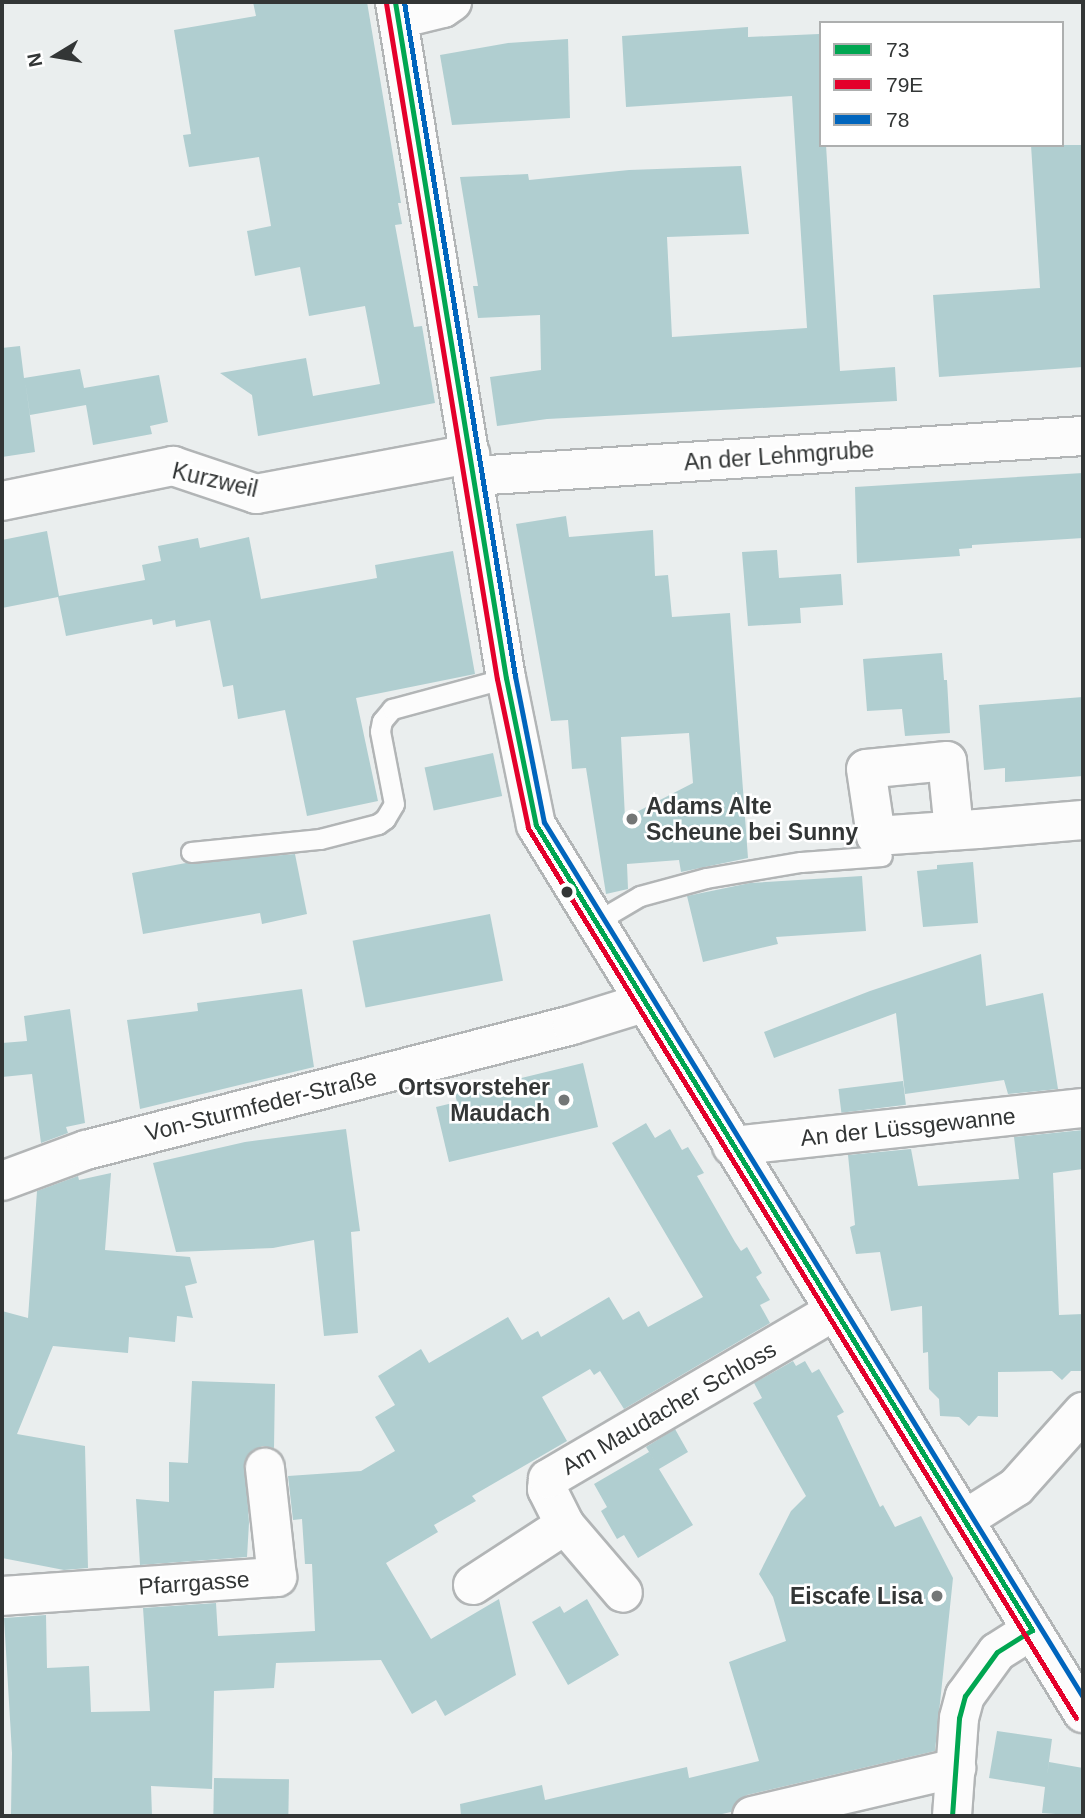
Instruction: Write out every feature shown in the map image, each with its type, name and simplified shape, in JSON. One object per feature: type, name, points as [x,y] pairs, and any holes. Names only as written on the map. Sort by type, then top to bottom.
[{"type":"street","points":[[452,2],[443,8],[396,10],[506,678],[536,825],[643,1003],[1083,1712]]},
{"type":"street","name":"An der Lehmgrube","points":[[472,465],[1083,436]]},
{"type":"street","name":"Kurzweil","points":[[2,501],[173,466],[256,495],[472,465]]},
{"type":"street","points":[[954,830],[1083,820]]},
{"type":"street","name":"Von-Sturmfeder-Straße","points":[[2,1181],[86,1150],[572,1025],[643,1003]]},
{"type":"street","name":"An der Lüssgewanne","points":[[732,1146],[1083,1108]]},
{"type":"street","name":"Am Maudacher Schloss","points":[[622,1593],[565,1525],[547,1489],[548,1479],[834,1311]]},
{"type":"street","points":[[964,1520],[1016,1487],[1083,1412]]},
{"type":"street","name":"Pfarrgasse","points":[[2,1596],[278,1577],[265,1468]]},
{"type":"street","points":[[473,1585],[565,1525]]},
{"type":"street","points":[[952,1816],[959,1718],[965,1696],[997,1652],[1032,1630]]},
{"type":"street","points":[[752,1816],[956,1768]]},
{"type":"lane","points":[[191,852],[320,839],[378,824],[385,819],[394,804],[380,731],[382,721],[392,709],[506,678]]},
{"type":"lane","points":[[594,923],[640,896],[706,878],[801,862],[882,856]]},
{"type":"building","points":[[253,2],[367,2],[401,203],[398,203],[402,224],[395,225],[414,327],[422,326],[435,403],[258,436],[252,395],[220,373],[306,358],[313,396],[380,384],[365,306],[309,316],[300,267],[255,276],[247,231],[271,226],[259,157],[189,167],[183,135],[191,134],[174,30],[256,16]]},
{"type":"building","points":[[748,27],[748,37],[819,34],[819,147],[826,147],[840,371],[895,367],[897,401],[547,419],[497,426],[490,377],[541,370],[540,315],[478,318],[473,286],[478,286],[460,177],[528,174],[529,180],[629,170],[741,166],[749,234],[667,237],[672,337],[807,328],[792,96],[626,107],[622,36]]},
{"type":"building","points":[[568,39],[570,118],[452,125],[440,55],[508,43]]},
{"type":"building","points":[[1083,145],[1083,367],[939,377],[933,295],[1040,288],[1031,147]]},
{"type":"building","points":[[20,346],[24,378],[80,369],[84,388],[159,375],[168,422],[150,426],[152,434],[93,445],[86,405],[30,415],[25,380],[35,452],[2,457],[2,348]]},
{"type":"building","points":[[1083,473],[1083,538],[972,545],[972,548],[959,549],[960,556],[857,563],[855,487]]},
{"type":"building","points":[[566,516],[569,537],[653,530],[655,576],[668,575],[672,617],[730,613],[748,858],[681,872],[679,860],[627,864],[628,889],[606,894],[586,768],[572,769],[568,720],[551,721],[516,524]],"holes":[[[689,733],[693,783],[625,818],[621,737]]]},
{"type":"building","points":[[47,531],[59,596],[145,580],[142,565],[161,561],[158,546],[198,538],[200,548],[249,537],[261,599],[377,578],[375,565],[453,551],[475,674],[356,698],[378,801],[307,816],[285,710],[238,719],[233,685],[223,687],[210,620],[176,627],[175,620],[153,625],[152,619],[66,636],[58,597],[2,608],[2,540]]},
{"type":"building","points":[[777,550],[779,578],[841,574],[843,605],[800,608],[801,623],[748,626],[742,552]]},
{"type":"building","points":[[942,653],[944,680],[947,680],[950,733],[905,736],[902,709],[867,711],[863,659]]},
{"type":"building","points":[[1083,697],[1083,776],[1005,782],[1005,768],[984,770],[979,705]]},
{"type":"building","points":[[493,753],[502,796],[434,811],[425,768]]},
{"type":"building","points":[[295,854],[307,914],[262,924],[260,913],[143,934],[132,873],[186,863]]},
{"type":"building","points":[[973,862],[978,923],[923,927],[917,871],[937,869],[937,865]]},
{"type":"building","points":[[862,876],[866,931],[776,937],[778,944],[703,962],[687,896],[750,883]]},
{"type":"building","points":[[490,914],[503,981],[366,1007],[353,941]]},
{"type":"building","points":[[981,954],[986,1006],[1043,993],[1058,1089],[1008,1094],[1004,1080],[905,1094],[896,1013],[774,1058],[764,1032],[870,991]]},
{"type":"building","points":[[302,989],[314,1067],[140,1109],[127,1020],[198,1011],[197,1003]]},
{"type":"building","points":[[70,1009],[85,1123],[66,1127],[68,1133],[41,1143],[32,1074],[2,1077],[2,1043],[27,1041],[24,1016]]},
{"type":"building","points":[[583,1063],[598,1127],[449,1162],[436,1107],[457,1102],[455,1094]]},
{"type":"building","points":[[903,1081],[906,1105],[841,1113],[838,1089]]},
{"type":"building","points":[[646,1123],[655,1138],[670,1129],[682,1150],[688,1147],[704,1173],[697,1176],[735,1242],[741,1251],[747,1247],[762,1273],[756,1277],[770,1300],[760,1305],[770,1323],[624,1409],[600,1371],[594,1375],[590,1369],[542,1397],[567,1441],[472,1496],[476,1501],[434,1525],[438,1532],[386,1563],[431,1639],[499,1599],[516,1675],[445,1716],[436,1700],[412,1714],[381,1660],[276,1663],[274,1688],[214,1691],[212,1789],[151,1786],[152,1816],[11,1814],[12,1753],[4,1618],[46,1615],[47,1668],[89,1666],[91,1712],[150,1711],[143,1608],[216,1603],[218,1636],[315,1631],[312,1564],[305,1564],[302,1519],[293,1520],[288,1476],[361,1471],[395,1451],[375,1417],[395,1405],[378,1376],[421,1349],[429,1363],[508,1317],[522,1340],[538,1331],[541,1337],[609,1297],[623,1320],[639,1311],[648,1327],[703,1297],[612,1143]]},
{"type":"building","points":[[346,1129],[360,1231],[351,1232],[358,1333],[324,1336],[314,1240],[273,1248],[176,1252],[153,1163],[245,1142]]},
{"type":"building","points":[[1083,1130],[1083,1169],[1053,1173],[1059,1315],[1083,1314],[1083,1371],[1071,1371],[1062,1380],[1052,1371],[998,1372],[998,1417],[978,1416],[969,1426],[959,1417],[940,1416],[939,1399],[929,1389],[928,1352],[923,1353],[922,1306],[891,1311],[880,1252],[856,1254],[850,1227],[855,1225],[848,1155],[911,1149],[918,1186],[1019,1179],[1014,1137]]},
{"type":"building","points":[[111,1173],[105,1250],[190,1257],[197,1283],[185,1286],[193,1318],[177,1316],[175,1342],[129,1337],[128,1353],[53,1346],[17,1434],[85,1446],[88,1568],[64,1570],[2,1558],[2,1311],[28,1318],[37,1191],[78,1176],[79,1180]]},
{"type":"building","points":[[793,1361],[796,1366],[805,1361],[812,1373],[819,1369],[844,1412],[837,1416],[880,1507],[883,1505],[895,1527],[921,1516],[953,1578],[935,1751],[747,1795],[737,1801],[731,1812],[713,1816],[461,1816],[460,1804],[542,1785],[545,1800],[687,1767],[689,1778],[759,1761],[729,1662],[786,1641],[773,1597],[759,1574],[791,1511],[806,1496],[753,1403],[762,1398],[754,1383]]},
{"type":"building","points":[[192,1381],[275,1384],[274,1448],[263,1446],[253,1450],[245,1460],[249,1523],[247,1557],[140,1565],[136,1499],[169,1502],[169,1462],[188,1463]]},
{"type":"building","points":[[675,1429],[688,1452],[659,1469],[693,1525],[638,1558],[624,1535],[617,1539],[601,1511],[607,1507],[594,1484],[649,1452],[657,1465],[646,1447]]},
{"type":"building","points":[[587,1599],[619,1655],[568,1685],[532,1622],[560,1606],[564,1613]]},
{"type":"building","points":[[997,1731],[1052,1739],[1047,1776],[1049,1762],[1083,1768],[1083,1816],[1042,1813],[1045,1787],[989,1778]]},
{"type":"building","points":[[214,1778],[289,1779],[288,1816],[213,1816]]},
{"type":"transit line","name":"73","points":[[395,2],[506,678],[536,825],[1032,1630]]},
{"type":"transit line","name":"78","points":[[404,2],[515,676],[544,822],[1083,1697]]},
{"type":"transit line","name":"79E","points":[[386,3],[497,679],[528,828],[1076,1718]]},
{"type":"transit line","name":"73","points":[[952,1816],[959,1718],[965,1696],[997,1652],[1032,1630]]},
{"type":"place","name":"Adams Alte Scheune bei Sunny","points":[[632,819]]},
{"type":"place","name":"Ortsvorsteher Maudach","points":[[564,1100]]},
{"type":"place","name":"Eiscafe Lisa","points":[[937,1596]]}]
